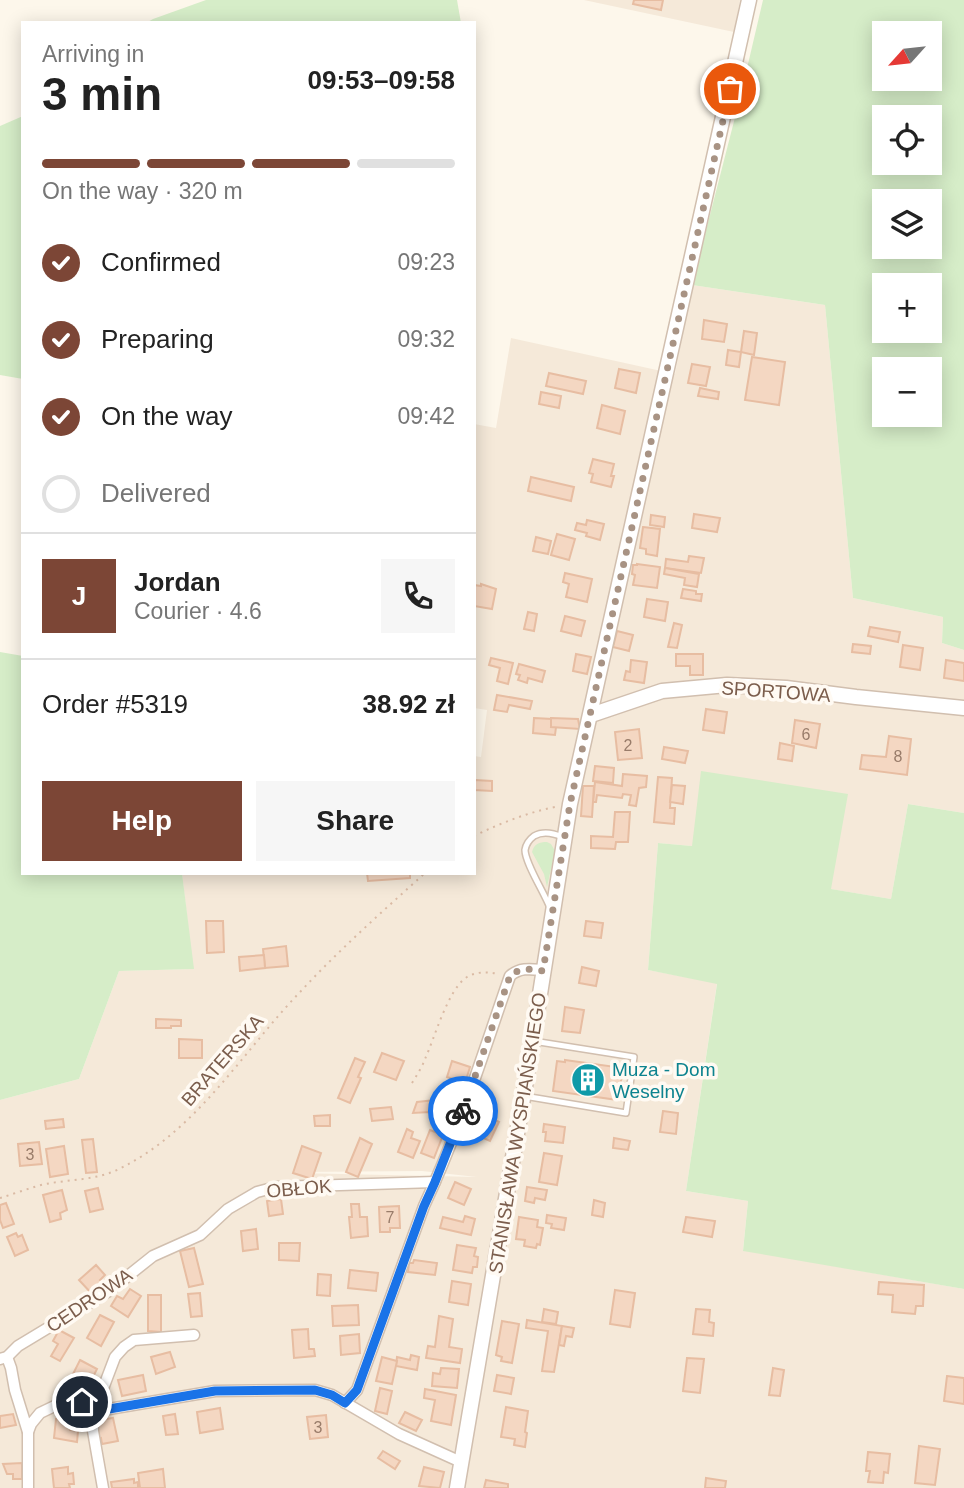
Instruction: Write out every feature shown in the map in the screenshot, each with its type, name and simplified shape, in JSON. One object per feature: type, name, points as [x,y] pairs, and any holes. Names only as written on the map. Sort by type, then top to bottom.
[{"type":"street","name":"STANISŁAWA WYSPIAŃSKIEGO","points":[[457,1488],[524,1096],[570,804],[749,0]]},
{"type":"street","name":"SPORTOWA","points":[[591,715],[662,691],[727,685],[786,688],[964,708]]},
{"type":"street","points":[[345,1403],[357,1390],[424,1206],[465,1106],[510,976],[525,969],[543,971]]},
{"type":"street","name":"OBŁOK","points":[[179,1244],[200,1235],[228,1209],[269,1188],[435,1182]]},
{"type":"street","name":"CEDROWA","points":[[3,1358],[18,1346],[109,1291],[153,1256],[179,1244]]},
{"type":"street","points":[[103,1488],[93,1431],[93,1415],[115,1357],[134,1340],[194,1335]]},
{"type":"street","points":[[3,1358],[28,1433],[28,1488]]},
{"type":"street","points":[[28,1433],[40,1413],[69,1401],[109,1409],[215,1391],[315,1390],[332,1395],[399,1434],[461,1462]]},
{"type":"lane","points":[[552,915],[525,850],[531,838],[540,834],[549,833],[564,838]]},
{"type":"lane","points":[[524,1096],[626,1113],[634,1058],[533,1041]]},
{"type":"path","points":[[476,835],[532,812],[570,804]]},
{"type":"path","name":"BRATERSKA","points":[[0,1198],[41,1185],[94,1177],[118,1170],[157,1145],[198,1111],[301,990],[423,875]]},
{"type":"path","points":[[412,1083],[460,984],[473,974],[485,972],[510,976]]},
{"type":"shaded area","points":[[584,0],[740,0],[734,32]]},
{"type":"shaded area","points":[[692,285],[825,305],[853,598],[943,617],[942,643],[964,650],[964,813],[908,804],[891,899],[830,889],[692,846],[658,843],[648,970],[717,983],[686,1191],[748,1201],[743,1250],[964,1289],[964,1488],[0,1488],[0,1100],[79,1079],[119,971],[193,969],[182,875],[476,875],[476,756],[481,757],[487,710],[476,708],[476,424],[496,428],[511,338],[675,374]],"holes":[[[422,1171],[477,1177],[295,1173]]]},
{"type":"green space","points":[[206,0],[457,0],[461,21],[150,21]]},
{"type":"green space","points":[[763,0],[964,0],[964,650],[942,643],[943,617],[853,598],[825,305],[692,285]]},
{"type":"green space","points":[[21,117],[21,379],[0,375],[0,126]]},
{"type":"green space","points":[[0,652],[21,656],[21,875],[182,875],[194,969],[119,971],[79,1079],[0,1100]]},
{"type":"green space","points":[[701,771],[848,794],[831,889],[891,899],[908,804],[964,813],[964,1289],[743,1251],[748,1201],[686,1191],[717,984],[648,970],[658,843],[692,846]]},
{"type":"green space","points":[[547,842],[555,851],[547,887],[544,874],[532,852],[537,844]]},
{"type":"building","points":[[634,0],[663,0],[661,10],[633,4]]},
{"type":"building","points":[[704,320],[727,324],[724,342],[702,339]]},
{"type":"building","points":[[744,331],[757,333],[754,355],[741,352]]},
{"type":"building","points":[[728,350],[741,352],[739,367],[726,365]]},
{"type":"building","points":[[752,357],[785,362],[779,405],[745,400]]},
{"type":"building","points":[[692,364],[710,367],[706,386],[688,383]]},
{"type":"building","points":[[619,369],[640,373],[636,393],[615,388]]},
{"type":"building","points":[[549,373],[586,381],[583,394],[546,386]]},
{"type":"building","points":[[700,388],[719,392],[718,399],[698,396]]},
{"type":"building","points":[[541,392],[561,396],[559,408],[539,404]]},
{"type":"building","points":[[602,405],[625,411],[620,434],[597,428]]},
{"type":"building","points":[[593,459],[614,464],[611,487],[591,482],[593,474],[589,473]]},
{"type":"building","points":[[531,477],[574,487],[571,501],[528,491]]},
{"type":"building","points":[[694,514],[720,518],[717,532],[692,528]]},
{"type":"building","points":[[651,515],[665,517],[664,527],[650,525]]},
{"type":"building","points":[[587,520],[604,524],[600,540],[575,530],[577,523],[586,525]]},
{"type":"building","points":[[643,527],[660,529],[657,556],[646,554],[646,549],[640,548]]},
{"type":"building","points":[[557,534],[575,539],[569,560],[551,555]]},
{"type":"building","points":[[536,537],[551,541],[548,554],[533,551]]},
{"type":"building","points":[[689,556],[704,558],[701,573],[665,568],[666,559],[688,562]]},
{"type":"building","points":[[633,565],[660,567],[657,588],[633,585]]},
{"type":"building","points":[[665,568],[699,574],[697,587],[684,585],[685,578],[664,574]]},
{"type":"building","points":[[565,573],[592,579],[587,602],[566,597],[569,584],[563,582]]},
{"type":"building","points":[[476,585],[496,589],[492,609],[476,606]]},
{"type":"building","points":[[683,589],[702,594],[701,601],[681,598]]},
{"type":"building","points":[[647,599],[668,602],[665,621],[644,617]]},
{"type":"building","points":[[528,612],[537,614],[534,631],[524,629]]},
{"type":"building","points":[[565,616],[585,621],[581,636],[561,631]]},
{"type":"building","points":[[674,623],[682,625],[677,648],[668,647]]},
{"type":"building","points":[[870,627],[900,632],[898,642],[868,636]]},
{"type":"building","points":[[617,631],[633,635],[629,651],[613,647]]},
{"type":"building","points":[[853,644],[871,646],[870,654],[852,652]]},
{"type":"building","points":[[903,645],[923,648],[920,670],[900,667]]},
{"type":"building","points":[[576,654],[591,657],[587,674],[573,671]]},
{"type":"building","points":[[676,654],[703,654],[703,675],[690,675],[690,666],[676,666]]},
{"type":"building","points":[[491,658],[513,663],[508,684],[497,681],[500,668],[489,665]]},
{"type":"building","points":[[631,660],[647,662],[644,683],[624,680],[626,671],[630,672]]},
{"type":"building","points":[[946,660],[964,663],[964,681],[944,678]]},
{"type":"building","points":[[519,664],[545,671],[542,682],[528,678],[527,683],[518,680],[520,675],[516,674]]},
{"type":"building","points":[[497,695],[532,701],[530,709],[509,705],[507,712],[494,710]]},
{"type":"building","points":[[706,709],[727,712],[724,733],[703,730]]},
{"type":"building","points":[[534,718],[552,719],[551,727],[556,727],[555,735],[533,733]]},
{"type":"building","points":[[551,718],[578,719],[580,729],[551,727]]},
{"type":"building","points":[[795,720],[820,724],[816,748],[792,743]]},
{"type":"building","points":[[639,729],[642,758],[618,760],[615,732]]},
{"type":"building","points":[[889,736],[911,739],[907,775],[860,769],[862,755],[886,757]]},
{"type":"building","points":[[780,743],[794,746],[792,761],[778,759]]},
{"type":"building","points":[[664,747],[688,751],[685,763],[662,759]]},
{"type":"building","points":[[595,766],[614,768],[613,783],[593,781]]},
{"type":"building","points":[[623,774],[647,776],[646,787],[639,788],[636,806],[629,805],[631,795],[623,794],[622,798],[597,795],[596,802],[593,802],[595,782],[622,786]]},
{"type":"building","points":[[658,777],[672,778],[670,808],[675,808],[674,824],[654,822]]},
{"type":"building","points":[[476,780],[492,781],[492,791],[476,790]]},
{"type":"building","points":[[672,785],[685,786],[683,804],[670,802]]},
{"type":"building","points":[[583,786],[594,786],[592,817],[581,816]]},
{"type":"building","points":[[615,812],[630,812],[628,842],[616,842],[615,849],[591,848],[591,836],[613,837]]},
{"type":"building","points":[[367,875],[410,875],[410,878],[368,881]]},
{"type":"building","points":[[206,921],[223,921],[224,952],[207,953]]},
{"type":"building","points":[[586,921],[603,923],[601,938],[584,936]]},
{"type":"building","points":[[286,946],[288,966],[265,968],[263,949]]},
{"type":"building","points":[[264,955],[265,968],[240,971],[239,957]]},
{"type":"building","points":[[582,967],[599,971],[596,986],[579,983]]},
{"type":"building","points":[[565,1007],[584,1010],[580,1033],[562,1031]]},
{"type":"building","points":[[156,1019],[181,1020],[181,1026],[156,1028]]},
{"type":"building","points":[[179,1039],[202,1040],[202,1058],[179,1058]]},
{"type":"building","points":[[382,1053],[404,1061],[396,1080],[374,1072]]},
{"type":"building","points":[[355,1058],[365,1062],[350,1103],[338,1098]]},
{"type":"building","points":[[452,1061],[470,1067],[465,1083],[447,1077]]},
{"type":"building","name":"Muza - Dom Weselny","points":[[557,1061],[623,1068],[618,1100],[553,1091]]},
{"type":"building","points":[[417,1102],[441,1102],[436,1114],[413,1113]]},
{"type":"building","points":[[391,1107],[393,1119],[372,1121],[370,1109]]},
{"type":"building","points":[[663,1111],[678,1113],[676,1134],[660,1132]]},
{"type":"building","points":[[481,1113],[499,1122],[490,1141],[472,1133]]},
{"type":"building","points":[[330,1115],[330,1126],[315,1126],[314,1116]]},
{"type":"building","points":[[63,1119],[64,1127],[46,1129],[45,1121]]},
{"type":"building","points":[[544,1124],[565,1127],[563,1143],[545,1141]]},
{"type":"building","points":[[407,1129],[413,1132],[411,1138],[420,1141],[413,1158],[398,1152]]},
{"type":"building","points":[[430,1130],[443,1135],[434,1158],[421,1153]]},
{"type":"building","points":[[360,1138],[372,1144],[358,1177],[346,1172]]},
{"type":"building","points":[[614,1138],[630,1141],[628,1150],[613,1148]]},
{"type":"building","points":[[93,1139],[97,1172],[86,1173],[82,1140]]},
{"type":"building","points":[[39,1142],[42,1164],[20,1166],[18,1144]]},
{"type":"building","points":[[64,1146],[68,1174],[50,1177],[46,1149]]},
{"type":"building","points":[[302,1146],[321,1153],[312,1179],[293,1173]]},
{"type":"building","points":[[544,1153],[562,1156],[557,1185],[539,1182]]},
{"type":"building","points":[[455,1182],[471,1189],[464,1205],[448,1198]]},
{"type":"building","points":[[527,1187],[547,1190],[545,1200],[535,1198],[534,1203],[525,1201]]},
{"type":"building","points":[[98,1188],[103,1209],[90,1212],[85,1191]]},
{"type":"building","points":[[62,1190],[67,1210],[60,1213],[61,1219],[50,1222],[43,1195]]},
{"type":"building","points":[[281,1199],[283,1214],[269,1216],[267,1201]]},
{"type":"building","points":[[594,1200],[605,1203],[603,1217],[592,1215]]},
{"type":"building","points":[[6,1203],[14,1224],[3,1228],[0,1205]]},
{"type":"building","points":[[351,1204],[359,1204],[360,1217],[367,1217],[368,1236],[351,1238]]},
{"type":"building","points":[[399,1206],[400,1228],[380,1232],[379,1207]]},
{"type":"building","points":[[547,1215],[566,1218],[564,1230],[551,1228],[552,1224],[546,1223]]},
{"type":"building","points":[[465,1216],[475,1219],[471,1235],[440,1228],[443,1217],[463,1222]]},
{"type":"building","points":[[519,1217],[538,1220],[537,1227],[543,1228],[540,1245],[537,1244],[536,1248],[524,1246],[525,1240],[516,1239]]},
{"type":"building","points":[[686,1217],[715,1221],[712,1237],[683,1232]]},
{"type":"building","points":[[256,1229],[258,1249],[243,1251],[241,1231]]},
{"type":"building","points":[[16,1233],[18,1237],[22,1235],[28,1250],[15,1256],[7,1237]]},
{"type":"building","points":[[279,1243],[300,1243],[299,1261],[279,1260]]},
{"type":"building","points":[[457,1245],[476,1248],[474,1256],[478,1257],[477,1267],[473,1267],[472,1273],[453,1270]]},
{"type":"building","points":[[194,1248],[203,1284],[189,1287],[180,1251]]},
{"type":"building","points":[[414,1260],[437,1263],[435,1275],[408,1272],[409,1263]]},
{"type":"building","points":[[96,1265],[105,1275],[100,1280],[104,1285],[93,1295],[79,1280]]},
{"type":"building","points":[[350,1270],[378,1273],[376,1291],[348,1288]]},
{"type":"building","points":[[318,1274],[331,1275],[330,1296],[317,1295]]},
{"type":"building","points":[[452,1281],[471,1284],[468,1305],[449,1302]]},
{"type":"building","points":[[879,1282],[924,1285],[923,1306],[916,1306],[915,1314],[892,1312],[893,1295],[878,1294]]},
{"type":"building","points":[[130,1289],[141,1296],[128,1317],[111,1306],[117,1296],[123,1299]]},
{"type":"building","points":[[615,1290],[635,1293],[630,1327],[610,1324]]},
{"type":"building","points":[[200,1293],[202,1316],[191,1317],[188,1294]]},
{"type":"building","points":[[148,1295],[161,1295],[161,1332],[148,1331]]},
{"type":"building","points":[[358,1305],[359,1325],[333,1326],[332,1306]]},
{"type":"building","points":[[544,1309],[558,1312],[556,1324],[542,1322]]},
{"type":"building","points":[[696,1309],[710,1310],[709,1322],[714,1323],[713,1336],[693,1334]]},
{"type":"building","points":[[100,1315],[114,1322],[101,1346],[87,1338]]},
{"type":"building","points":[[439,1316],[453,1319],[449,1347],[462,1349],[460,1363],[426,1358],[428,1346],[435,1347]]},
{"type":"building","points":[[527,1320],[562,1326],[554,1372],[542,1371],[548,1331],[526,1328]]},
{"type":"building","points":[[502,1321],[519,1324],[512,1363],[501,1361],[502,1357],[496,1355]]},
{"type":"building","points":[[562,1326],[574,1328],[572,1337],[566,1336],[564,1346],[559,1345]]},
{"type":"building","points":[[308,1329],[309,1349],[314,1349],[315,1356],[294,1358],[292,1330]]},
{"type":"building","points":[[59,1330],[74,1338],[60,1361],[51,1356],[58,1344],[53,1341]]},
{"type":"building","points":[[359,1334],[360,1353],[341,1355],[340,1336]]},
{"type":"building","points":[[170,1352],[175,1367],[156,1374],[151,1357]]},
{"type":"building","points":[[411,1355],[419,1357],[417,1370],[396,1366],[397,1357],[410,1360]]},
{"type":"building","points":[[382,1357],[397,1361],[392,1384],[376,1381]]},
{"type":"building","points":[[687,1358],[704,1359],[700,1393],[683,1391]]},
{"type":"building","points":[[80,1360],[97,1369],[88,1387],[71,1378]]},
{"type":"building","points":[[441,1368],[459,1369],[457,1388],[432,1386],[433,1373],[440,1374]]},
{"type":"building","points":[[773,1368],[784,1370],[780,1396],[769,1395]]},
{"type":"building","points":[[143,1375],[146,1391],[122,1396],[118,1380]]},
{"type":"building","points":[[497,1375],[514,1378],[511,1394],[494,1391]]},
{"type":"building","points":[[947,1376],[964,1378],[964,1404],[944,1401]]},
{"type":"building","points":[[380,1388],[392,1391],[387,1414],[375,1411]]},
{"type":"building","points":[[425,1389],[456,1395],[451,1425],[431,1421],[435,1400],[424,1398]]},
{"type":"building","points":[[506,1407],[528,1411],[525,1447],[514,1445],[515,1439],[501,1437]]},
{"type":"building","points":[[220,1408],[223,1429],[200,1433],[197,1412]]},
{"type":"building","points":[[405,1412],[422,1420],[416,1431],[399,1423]]},
{"type":"building","points":[[13,1414],[16,1425],[0,1428],[0,1416]]},
{"type":"building","points":[[175,1414],[178,1434],[166,1435],[163,1416]]},
{"type":"building","points":[[326,1415],[328,1437],[310,1439],[307,1417]]},
{"type":"building","points":[[62,1417],[71,1419],[70,1430],[78,1431],[77,1442],[54,1438],[56,1419],[62,1420]]},
{"type":"building","points":[[113,1418],[118,1441],[102,1444],[101,1438],[97,1439],[94,1421]]},
{"type":"building","points":[[919,1446],[940,1449],[935,1485],[915,1483]]},
{"type":"building","points":[[383,1451],[400,1461],[395,1469],[378,1458]]},
{"type":"building","points":[[868,1452],[890,1454],[888,1473],[884,1472],[883,1483],[868,1482]]},
{"type":"building","points":[[22,1463],[22,1479],[13,1479],[13,1474],[7,1474],[3,1464]]},
{"type":"building","points":[[68,1467],[68,1474],[73,1473],[74,1484],[69,1484],[70,1488],[54,1488],[52,1469]]},
{"type":"building","points":[[424,1467],[444,1472],[440,1488],[419,1486]]},
{"type":"building","points":[[163,1469],[165,1488],[140,1488],[138,1473]]},
{"type":"building","points":[[706,1478],[726,1481],[725,1488],[705,1488]]},
{"type":"building","points":[[134,1479],[134,1483],[138,1482],[138,1488],[112,1488],[111,1482]]},
{"type":"building","points":[[486,1480],[508,1484],[508,1488],[484,1488]]},
{"type":"way so far","points":[[463,1111],[510,976],[525,969],[543,971],[570,804],[730,89]]},
{"type":"place","name":"Muza - Dom Weselny","points":[[588,1080]]},
{"type":"route","points":[[82,1402],[109,1409],[215,1391],[315,1390],[332,1395],[345,1403],[357,1390],[424,1206],[463,1111]]}]
